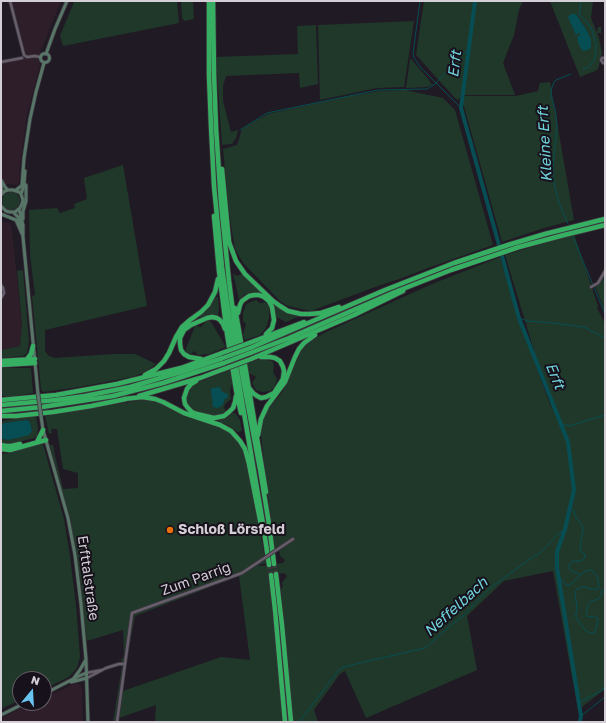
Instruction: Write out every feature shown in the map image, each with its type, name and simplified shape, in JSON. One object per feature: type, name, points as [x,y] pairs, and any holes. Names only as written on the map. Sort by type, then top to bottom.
[{"type":"highway","points":[[209,1],[209,75],[215,224],[219,271],[236,390],[248,436]]},
{"type":"highway","points":[[213,1],[216,128],[221,203],[229,281],[243,379],[269,524]]},
{"type":"highway","points":[[216,128],[220,150],[229,242],[233,254],[245,274],[277,304],[288,311],[301,314],[314,314],[354,304]]},
{"type":"highway","points":[[214,186],[222,267],[233,343],[268,554]]},
{"type":"highway","points":[[251,352],[354,304],[426,274],[483,253],[545,234],[605,219]]},
{"type":"highway","points":[[1,405],[85,396],[130,387],[223,361],[289,338],[395,292],[475,262],[519,247],[605,224]]},
{"type":"highway","points":[[136,380],[159,366],[180,330],[208,305],[215,292],[219,271]]},
{"type":"highway","points":[[1,411],[80,402],[113,396],[163,383],[223,361],[326,327],[378,304],[428,279]]},
{"type":"highway","points":[[124,399],[142,397],[155,399],[184,413],[220,425],[235,435],[242,445],[249,464],[258,514],[272,565],[266,489],[238,321],[229,281]]},
{"type":"highway","points":[[238,321],[238,309],[242,302],[249,296],[254,295],[264,297],[272,307],[274,320],[272,328],[260,338],[251,352]]},
{"type":"highway","points":[[260,338],[306,322],[344,306]]},
{"type":"highway","points":[[223,361],[192,358],[187,356],[180,347],[180,341],[184,330],[207,318],[214,317],[218,319],[223,324],[227,334]]},
{"type":"highway","points":[[258,441],[259,424],[263,413],[285,382],[299,349],[310,338],[326,327]]},
{"type":"highway","points":[[27,359],[31,354],[33,346]]},
{"type":"highway","points":[[248,384],[251,391],[255,395],[259,397],[266,397],[271,395],[278,388],[284,376],[283,367],[275,358],[251,352]]},
{"type":"highway","points":[[1,361],[27,359],[35,361]]},
{"type":"highway","points":[[1,400],[72,392],[136,380],[180,368],[205,359]]},
{"type":"highway","points":[[1,365],[35,361]]},
{"type":"highway","points":[[223,361],[188,386],[184,396],[185,404],[192,412],[197,414],[220,418],[227,414],[234,405],[236,390]]},
{"type":"highway","points":[[1,420],[16,416],[61,411],[124,399],[200,378]]},
{"type":"highway","points":[[124,399],[152,389],[163,383]]},
{"type":"highway","points":[[1,397],[14,399]]},
{"type":"highway","points":[[1,416],[16,416]]},
{"type":"highway","points":[[38,440],[43,430]]},
{"type":"highway","points":[[1,444],[11,446],[46,439]]},
{"type":"highway","points":[[1,449],[10,450],[46,439]]},
{"type":"highway","points":[[285,722],[273,575],[282,625],[291,722]]},
{"type":"main road","points":[[44,63],[40,60],[40,57],[43,54],[46,54],[55,28],[67,1]]},
{"type":"main road","points":[[16,190],[22,184],[30,118],[44,63],[49,60],[49,56],[46,54]]},
{"type":"main road","points":[[22,235],[23,211],[26,201],[26,145]]},
{"type":"main road","points":[[1,180],[8,190]]},
{"type":"main road","points":[[1,207],[6,211],[13,212],[19,209],[22,202],[21,194],[25,180]]},
{"type":"main road","points":[[1,185],[2,194],[8,190],[16,190],[21,194]]},
{"type":"main road","points":[[19,209],[23,225]]},
{"type":"main road","points":[[13,212],[20,221],[22,235]]},
{"type":"main road","points":[[1,214],[16,220],[22,235]]},
{"type":"main road","name":"Erfttalstraße","points":[[22,235],[43,430],[68,518],[75,555],[86,659],[88,722]]},
{"type":"main road","points":[[72,679],[80,670],[86,659]]},
{"type":"main road","points":[[52,690],[86,673]]},
{"type":"main road","points":[[52,690],[72,681],[86,678]]},
{"type":"main road","points":[[1,715],[12,710]]},
{"type":"street","points":[[10,1],[24,54],[27,57],[40,57]]},
{"type":"street","points":[[1,62],[22,58]]},
{"type":"street","points":[[605,58],[602,58],[601,60],[605,62]]},
{"type":"street","points":[[592,287],[600,280],[605,271]]},
{"type":"street","points":[[1,286],[4,288],[4,293],[1,298]]},
{"type":"street","name":"Zum Parrig","points":[[125,664],[132,613],[242,573],[293,539]]},
{"type":"street","points":[[86,673],[119,664],[125,664],[117,722]]},
{"type":"street","points":[[86,678],[106,668]]},
{"type":"shaded area","points":[[11,1],[61,1],[38,58],[40,65],[27,115],[18,185],[7,184],[1,188],[1,61],[23,56]]},
{"type":"shaded area","points":[[1,220],[11,223],[22,323],[20,346],[1,350]]},
{"type":"shaded area","points":[[76,683],[82,686],[83,722],[1,722],[1,718],[16,711],[52,711],[52,694]]},
{"type":"green space","points":[[177,1],[179,23],[63,46],[60,36],[74,2]]},
{"type":"green space","points":[[181,1],[193,1],[194,19],[184,21],[182,18]]},
{"type":"green space","points":[[424,1],[523,1],[519,10],[514,35],[503,63],[515,95],[463,95],[458,100],[455,98],[416,55]]},
{"type":"green space","points":[[550,1],[593,1],[591,18],[599,38],[602,53],[598,69],[580,77]],"holes":[[[576,14],[591,39],[591,47],[580,35]]]},
{"type":"green space","points":[[414,21],[404,87],[377,88],[320,100],[318,25]]},
{"type":"green space","points":[[316,25],[318,84],[300,88],[299,73],[226,76],[223,86],[223,101],[231,132],[238,130],[236,138],[232,144],[222,145],[216,57],[298,54],[297,26]]},
{"type":"green space","points":[[598,27],[601,27],[601,33],[597,33]]},
{"type":"green space","points":[[410,59],[432,85],[427,87],[406,88]]},
{"type":"green space","points":[[550,82],[574,220],[502,242],[463,103],[463,96],[516,96],[538,91],[540,83]]},
{"type":"green space","points":[[405,90],[443,98],[455,110],[493,245],[311,311],[288,306],[281,302],[244,264],[235,249],[229,211],[223,149],[237,145],[242,129],[268,114],[344,97],[380,91]]},
{"type":"green space","points":[[123,165],[147,306],[45,330],[45,351],[49,356],[55,358],[135,354],[156,364],[145,372],[132,377],[43,392],[41,389],[32,296],[35,295],[30,255],[29,210],[57,208],[60,213],[75,208],[74,204],[87,199],[84,178]]},
{"type":"green space","points":[[11,192],[15,193],[19,197],[19,205],[15,209],[11,210],[7,209],[3,205],[2,201],[3,197],[7,193]]},
{"type":"green space","points":[[574,234],[598,306],[597,308],[605,324],[605,689],[578,710],[553,571],[504,581],[467,616],[477,670],[366,718],[345,671],[340,674],[314,710],[318,722],[293,722],[281,588],[283,587],[282,583],[287,576],[284,573],[261,577],[268,576],[270,589],[283,722],[155,722],[156,705],[119,718],[118,722],[113,722],[122,666],[121,660],[124,654],[123,630],[87,641],[70,517],[50,445],[53,445],[63,489],[78,488],[78,473],[63,469],[57,429],[51,429],[52,433],[49,434],[45,416],[149,399],[220,426],[235,436],[244,451],[247,461],[266,563],[258,565],[283,563],[285,560],[280,556],[279,547],[274,550],[261,434],[262,425],[269,408],[283,391],[302,349],[309,342],[326,332],[432,284],[500,257],[519,318],[553,413],[505,255]],"holes":[[[239,576],[250,660],[221,657],[123,691],[135,616]]]},
{"type":"green space","points":[[23,270],[29,341],[27,353],[23,356],[1,358],[1,350],[20,346],[22,323],[17,271]]},
{"type":"green space","points":[[605,272],[605,312],[595,286]]},
{"type":"green space","points":[[233,273],[237,276],[241,274],[260,291],[259,293],[252,292],[244,295],[239,300]]},
{"type":"green space","points":[[216,297],[218,297],[218,315],[210,314],[200,318],[199,316],[210,306]]},
{"type":"green space","points":[[256,300],[260,303],[266,302],[269,306],[269,318],[266,328],[260,335],[245,340],[243,335],[246,324],[243,321],[243,313],[246,304]]},
{"type":"green space","points":[[275,305],[285,312],[300,316],[286,322],[276,317]]},
{"type":"green space","points":[[207,320],[211,322],[226,347],[209,354],[198,355],[194,351],[190,355],[185,351],[195,326],[201,327]]},
{"type":"green space","points":[[259,359],[272,361],[274,365],[273,372],[277,379],[275,386],[270,391],[262,392],[256,390],[252,383],[256,377],[249,373],[247,364]]},
{"type":"green space","points":[[2,368],[31,368],[33,393],[7,397],[1,395]]},
{"type":"green space","points":[[230,370],[232,384],[230,391],[231,399],[225,404],[224,407],[226,412],[213,416],[192,411],[188,407],[186,398],[191,385]]},
{"type":"green space","points":[[235,413],[240,420],[242,431],[237,432],[218,421]]},
{"type":"green space","points":[[36,416],[38,428],[37,436],[10,444],[1,442],[1,438],[8,440],[32,431],[29,421],[26,420],[4,423],[1,426],[1,422]]},
{"type":"green space","points":[[43,444],[64,519],[76,605],[80,657],[77,668],[69,677],[52,685],[52,671],[12,671],[12,704],[1,709],[1,454],[10,453]]},
{"type":"water","points":[[571,14],[576,14],[591,39],[591,47],[588,50],[583,51],[579,45],[577,37],[580,35],[579,33],[576,35],[568,17]]},
{"type":"water","points":[[220,387],[222,392],[228,394],[228,397],[224,400],[223,405],[218,408],[213,407],[211,390],[212,388]]},
{"type":"water","points":[[26,420],[29,421],[31,425],[32,431],[29,435],[8,440],[1,438],[1,426],[4,423]]},
{"type":"waterway","points":[[420,1],[413,53],[414,58],[421,68],[461,108]]},
{"type":"waterway","name":"Erft","points":[[475,1],[461,108],[499,245]]},
{"type":"waterway","name":"Kleine Erft","points":[[581,1],[579,14],[592,30],[596,45],[594,60],[589,67],[583,69]]},
{"type":"waterway","points":[[240,130],[267,113],[378,90],[427,89],[435,84],[469,48]]},
{"type":"waterway","name":"Kleine Erft","points":[[568,224],[559,203],[553,177],[557,127],[551,90],[556,80],[571,74]]},
{"type":"waterway","name":"Kleine Erft","points":[[573,237],[605,314]]},
{"type":"waterway","name":"Erft","points":[[502,256],[519,318],[568,442],[574,490],[565,529],[557,552],[557,568],[581,716],[580,722]]},
{"type":"waterway","points":[[519,318],[528,321],[584,327],[605,338]]},
{"type":"waterway","points":[[560,423],[569,426],[605,415]]},
{"type":"waterway","name":"Erft","points":[[570,506],[574,510],[575,516],[582,525],[583,529],[580,547],[581,552],[585,555],[585,558],[581,561],[574,561],[570,563],[569,567],[571,571],[579,574]]},
{"type":"waterway","name":"Neffelbach","points":[[298,722],[338,671],[343,667],[425,648],[463,616],[490,588],[540,553],[565,529]]},
{"type":"waterway","name":"Erft","points":[[558,575],[566,585],[570,585],[580,575],[590,570],[593,571],[598,578],[599,587],[597,589],[581,587],[575,592],[577,609],[576,618],[585,630],[590,633],[594,633],[598,619],[594,616],[588,617],[586,615],[588,605],[590,602],[598,599],[601,596],[602,591],[605,590]]},
{"type":"waterway","name":"Erft","points":[[579,703],[603,690],[605,684]]},
{"type":"waterway","points":[[581,716],[605,697]]},
{"type":"tunnel","points":[[274,564],[276,574]]},
{"type":"tunnel","points":[[269,565],[271,575]]},
{"type":"place","name":"Schloß Lörsfeld","points":[[170,530]]}]
